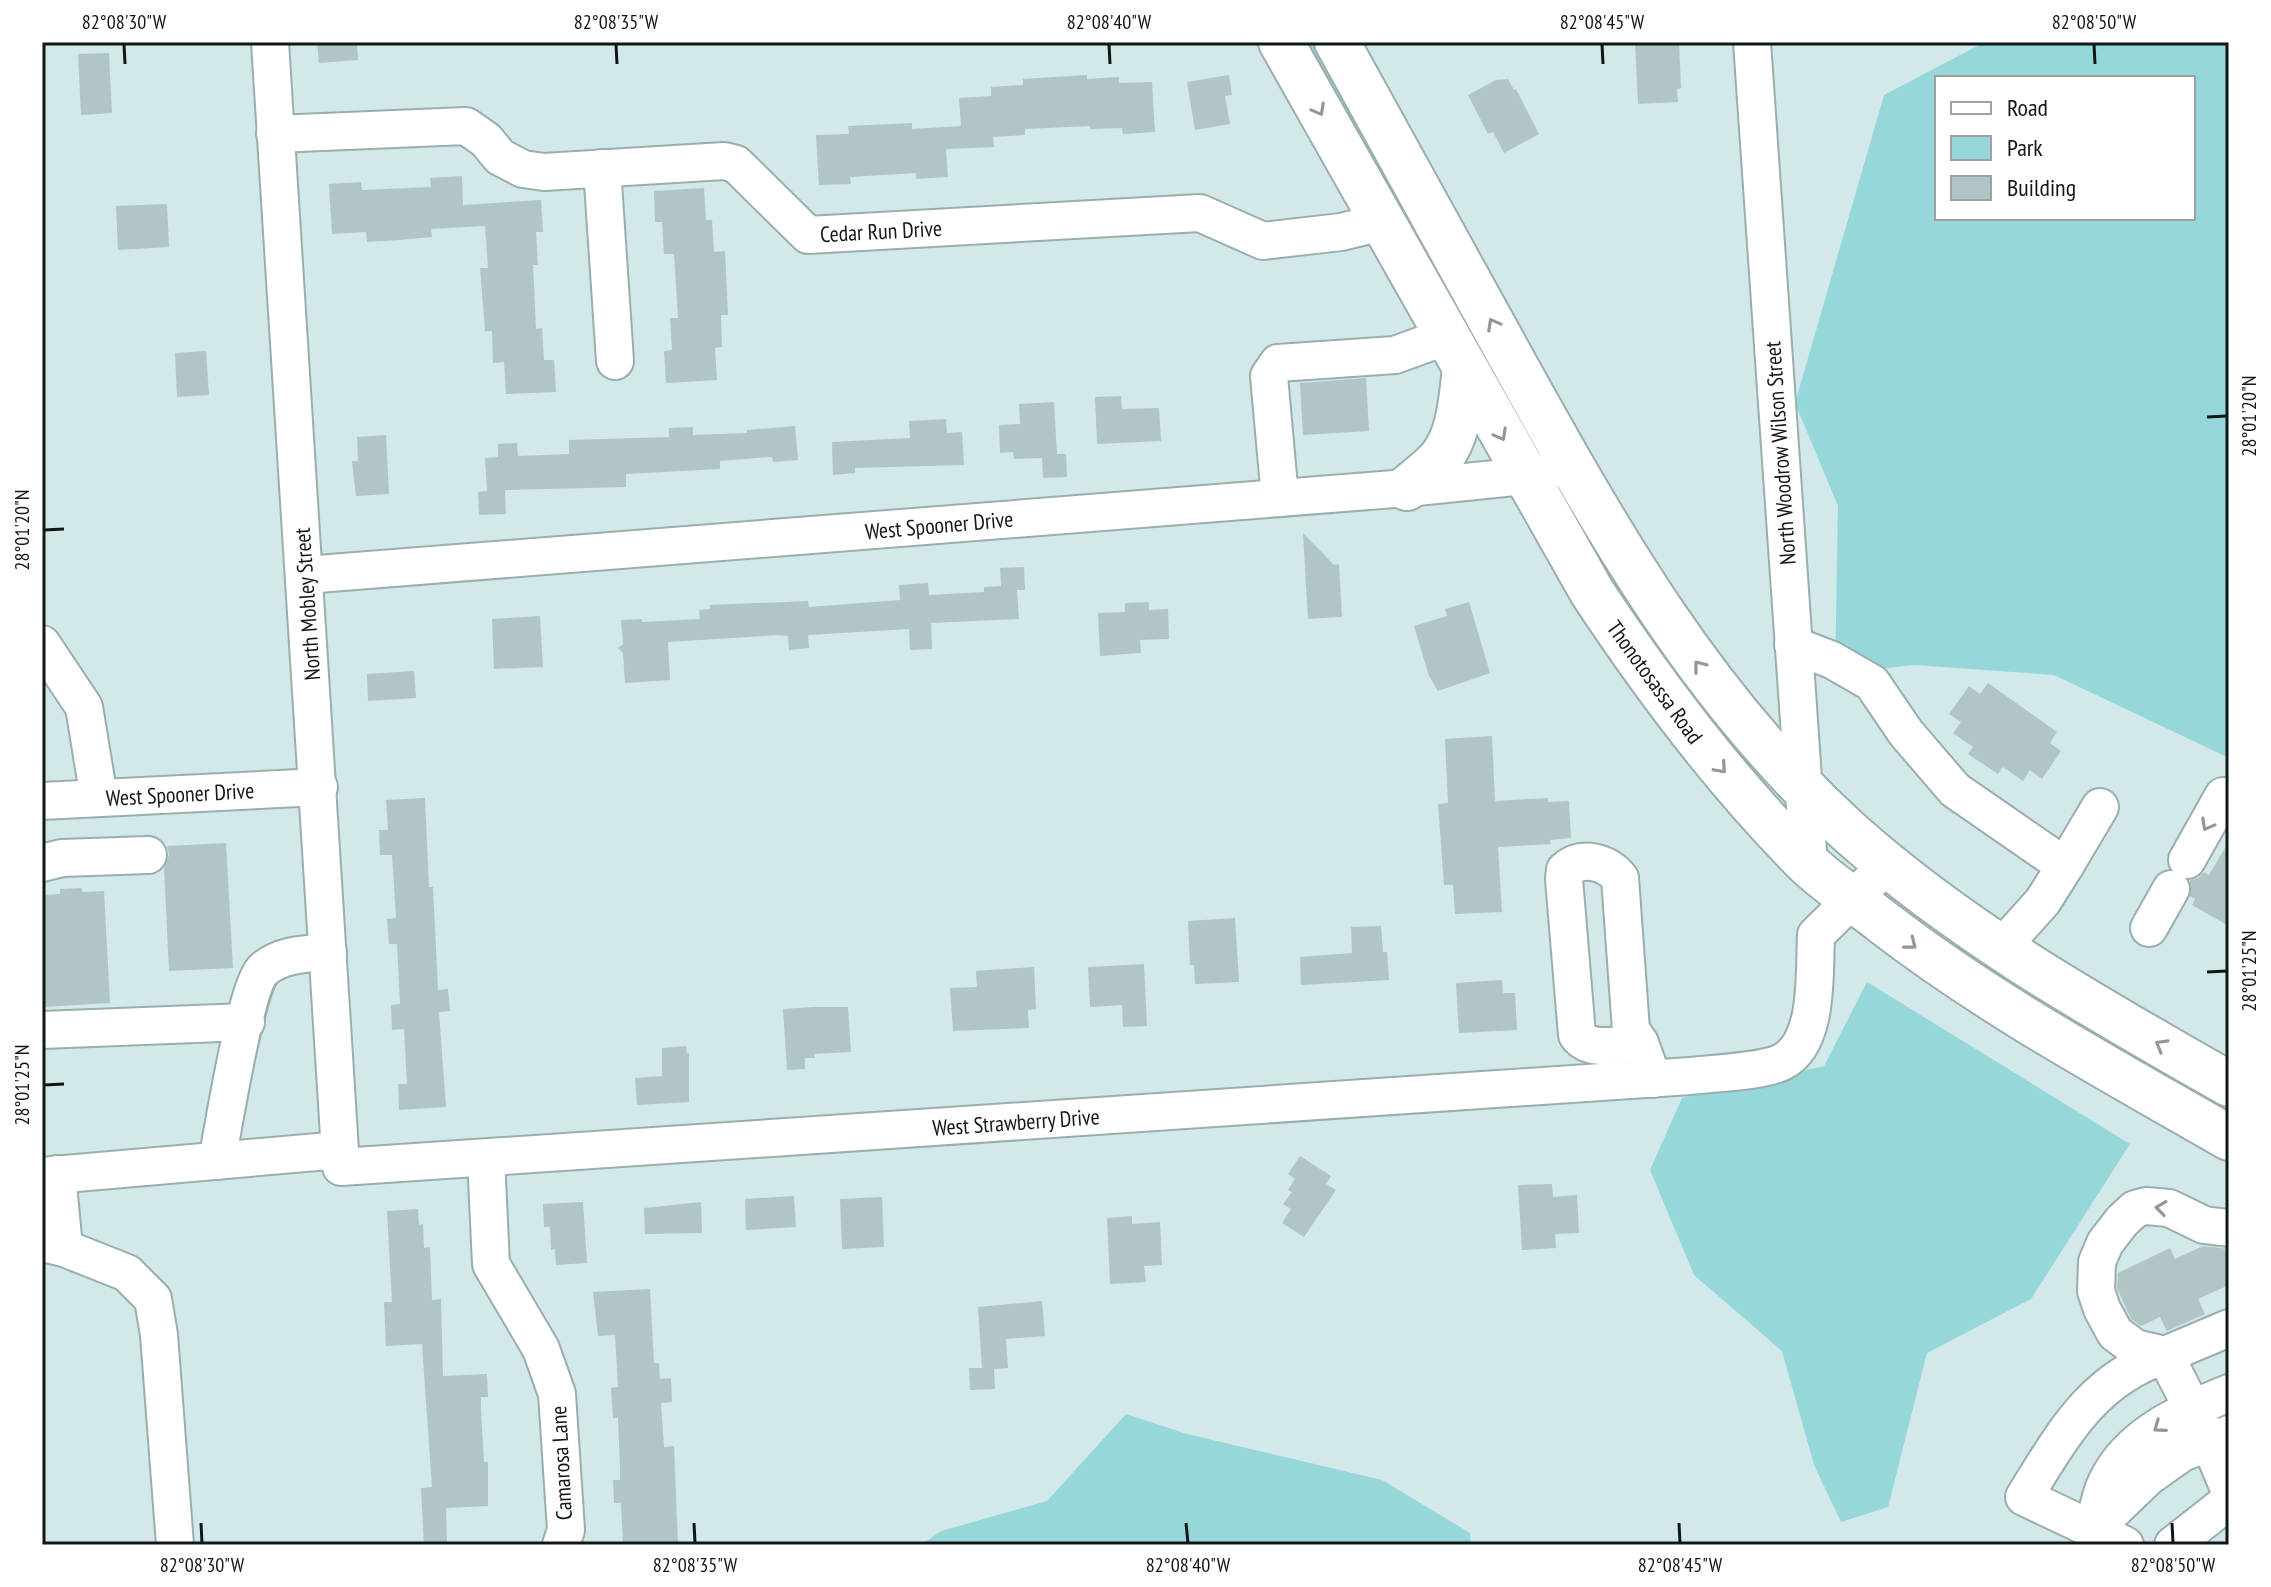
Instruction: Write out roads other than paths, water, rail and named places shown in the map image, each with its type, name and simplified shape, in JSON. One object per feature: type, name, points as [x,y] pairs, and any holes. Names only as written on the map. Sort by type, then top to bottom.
[{"type":"main road","name":"Thonotosassa Road","points":[[1281,42],[1592,592],[1642,668],[1696,741],[1809,865],[1925,954],[1999,1005],[2229,1138]]},
{"type":"main road","name":"Thonotosassa Road","points":[[1337,42],[1571,465],[1646,591],[1696,664],[1802,786],[1917,889],[2000,949],[2229,1084]]},
{"type":"main road","points":[[1407,488],[1440,458],[1452,438],[1459,417],[1456,353]]},
{"type":"street","name":"North Mobley Street","points":[[270,42],[341,1158]]},
{"type":"street","name":"North Woodrow Wilson Street","points":[[1752,42],[1809,865]]},
{"type":"street","name":"Cedar Run Drive","points":[[275,134],[466,126],[486,140],[500,157],[523,169],[544,172],[713,160],[736,164],[808,235],[1200,213],[1263,241],[1341,232],[1382,222]]},
{"type":"street","points":[[602,168],[615,361]]},
{"type":"street","points":[[1280,498],[1269,376],[1278,363],[1456,353]]},
{"type":"street","name":"West Spooner Drive","points":[[305,575],[1407,488],[1524,476],[1571,465]]},
{"type":"street","points":[[42,644],[84,707],[99,798]]},
{"type":"street","points":[[1793,645],[1832,660],[1872,683],[1906,733],[1955,790],[2065,866]]},
{"type":"street","name":"West Spooner Drive","points":[[49,801],[319,787]]},
{"type":"street","points":[[2149,928],[2223,796],[2229,799]]},
{"type":"street","points":[[49,801],[52,860],[148,855]]},
{"type":"street","points":[[2000,949],[2043,901],[2100,807]]},
{"type":"street","points":[[1640,1043],[1592,1046],[1583,1044],[1577,1035],[1564,879],[1565,870],[1571,865],[1601,862],[1620,878],[1631,1030],[1640,1043],[1653,1079]]},
{"type":"street","points":[[1854,900],[1888,864]]},
{"type":"street","name":"West Strawberry Drive","points":[[49,1175],[217,1161],[486,1158],[1653,1079],[1782,1062],[1797,1050],[1806,1035],[1812,1009],[1816,935],[1854,900]]},
{"type":"street","points":[[217,1161],[246,1022],[260,972],[290,956],[328,952]]},
{"type":"street","points":[[42,1030],[246,1022]]},
{"type":"street","name":"Camarosa Lane","points":[[486,1158],[491,1264],[541,1349],[557,1394],[566,1530],[561,1545]]},
{"type":"street","points":[[49,1175],[53,1246],[127,1273],[153,1299],[159,1335],[175,1545]]},
{"type":"street","points":[[2229,1228],[2204,1225],[2169,1208],[2146,1206],[2135,1209],[2105,1243],[2097,1262],[2096,1291],[2115,1333],[2135,1348],[2165,1355],[2193,1408],[2219,1438],[2229,1489]]},
{"type":"street","points":[[2101,1540],[2024,1497],[2074,1418],[2105,1386],[2140,1363],[2229,1328]]},
{"type":"street","points":[[2101,1540],[2105,1483],[2126,1454],[2162,1423],[2229,1393]]},
{"type":"street","points":[[2101,1540],[2148,1477],[2182,1453],[2219,1438]]},
{"type":"street","points":[[2174,1544],[2229,1501]]}]
